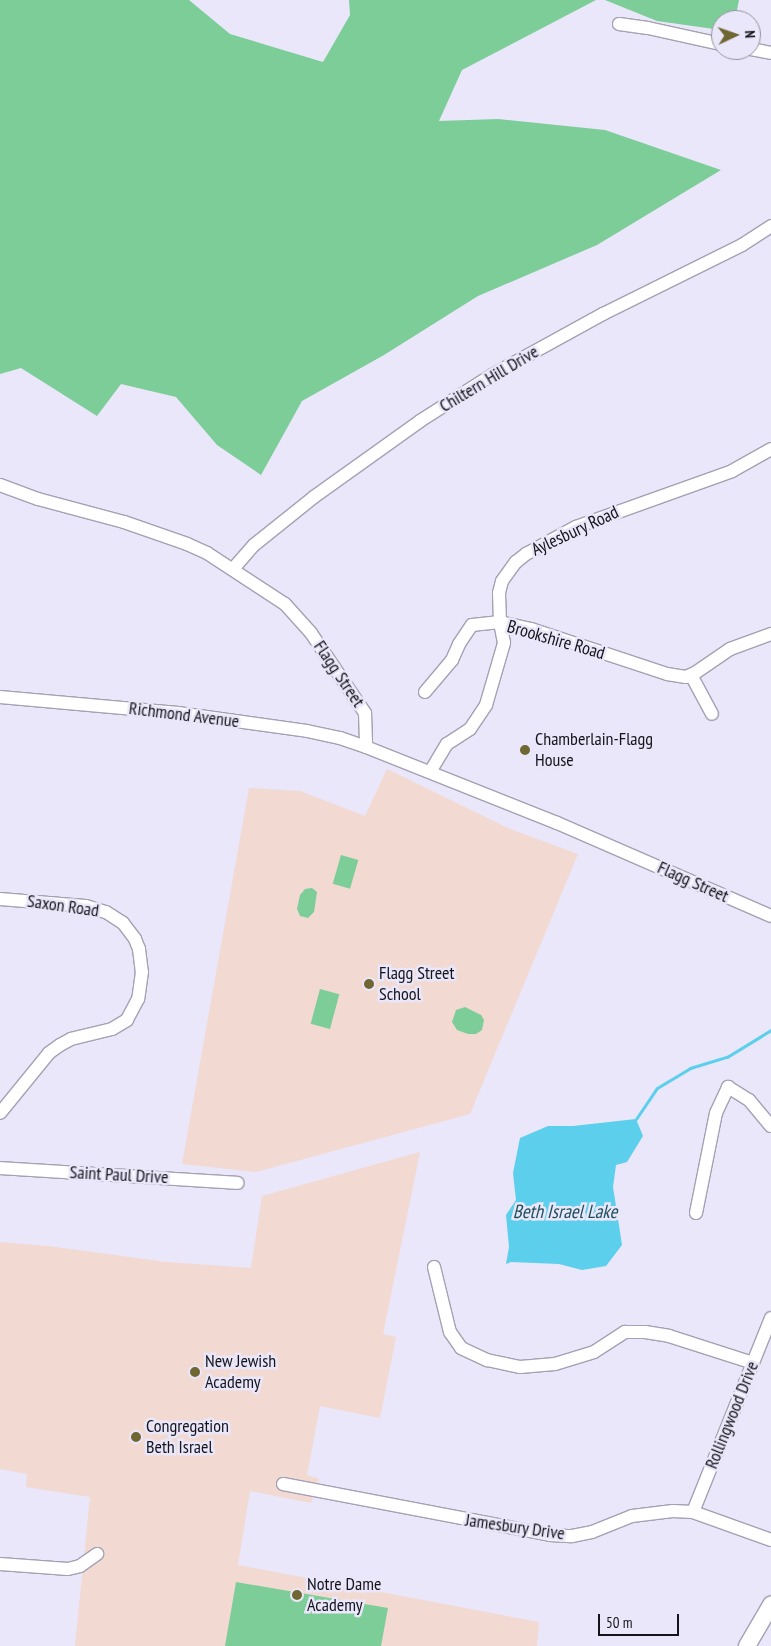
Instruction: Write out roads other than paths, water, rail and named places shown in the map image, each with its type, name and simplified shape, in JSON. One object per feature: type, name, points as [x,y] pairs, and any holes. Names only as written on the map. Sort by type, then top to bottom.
[{"type":"main road","points":[[747,1646],[771,1605]]},
{"type":"street","points":[[619,24],[648,28],[711,42]]},
{"type":"street","name":"Chiltern Hill Drive","points":[[233,569],[254,546],[320,492],[420,421],[501,370],[603,314],[742,245],[771,226]]},
{"type":"street","name":"Aylesbury Road","points":[[500,622],[499,593],[502,581],[516,562],[526,554],[576,527],[732,471],[771,449]]},
{"type":"street","name":"Flagg Street","points":[[0,485],[38,499],[124,522],[187,544],[233,569],[285,604],[311,633],[365,713],[366,747],[557,822],[771,916]]},
{"type":"street","points":[[425,692],[452,660],[459,644],[472,625],[500,622]]},
{"type":"street","name":"Brookshire Road","points":[[430,772],[447,744],[470,729],[486,704],[504,643],[500,622],[531,629],[668,674],[691,675]]},
{"type":"street","points":[[712,714],[691,675],[730,649],[771,634]]},
{"type":"street","name":"Richmond Avenue","points":[[0,697],[196,715],[308,731],[340,738],[366,747]]},
{"type":"street","name":"Saxon Road","points":[[0,899],[86,906],[106,912],[123,923],[135,939],[140,954],[142,972],[138,999],[127,1020],[112,1029],[71,1038],[49,1053],[0,1113]]},
{"type":"street","points":[[696,1213],[716,1113],[728,1087],[749,1100],[771,1126]]},
{"type":"street","name":"Saint Paul Drive","points":[[0,1168],[238,1183]]},
{"type":"street","points":[[434,1267],[450,1332],[461,1348],[487,1360],[520,1367],[555,1364],[594,1352],[625,1332],[645,1332],[669,1336],[753,1363]]},
{"type":"street","name":"Rollingwood Drive","points":[[693,1512],[771,1318]]},
{"type":"street","name":"Jamesbury Drive","points":[[283,1484],[550,1535],[572,1536],[592,1532],[632,1516],[673,1511],[693,1512],[771,1540]]},
{"type":"street","points":[[0,1564],[68,1569],[80,1566],[97,1554]]},
{"type":"water","name":"Beth Israel Lake","points":[[636,1119],[643,1136],[627,1162],[616,1165],[613,1187],[622,1245],[606,1266],[582,1270],[559,1264],[511,1262],[506,1264],[509,1247],[506,1215],[516,1200],[513,1173],[520,1138],[548,1126],[573,1126]]},
{"type":"waterway","points":[[636,1119],[657,1088],[690,1068],[727,1057],[771,1030]]},
{"type":"place","name":"Chamberlain-Flagg House","points":[[525,750]]},
{"type":"place","name":"Flagg Street School","points":[[369,984]]},
{"type":"place","name":"New Jewish Academy","points":[[195,1372]]},
{"type":"place","name":"Congregation Beth Israel","points":[[136,1437]]},
{"type":"place","name":"Notre Dame Academy","points":[[297,1595]]}]
